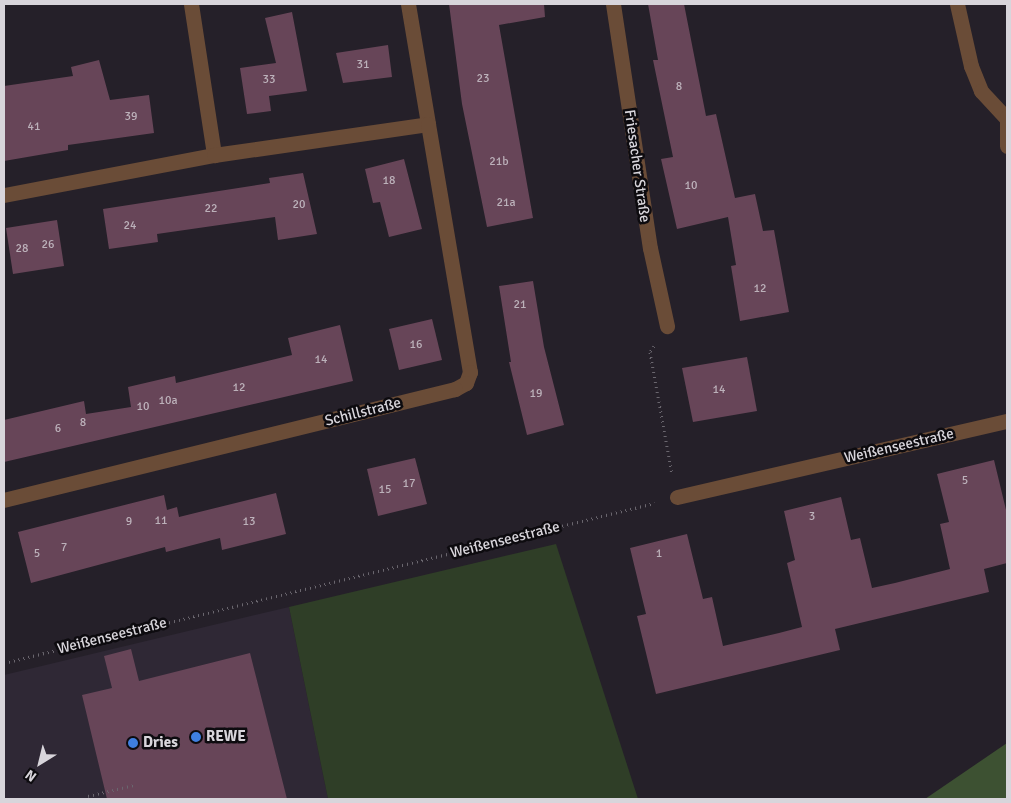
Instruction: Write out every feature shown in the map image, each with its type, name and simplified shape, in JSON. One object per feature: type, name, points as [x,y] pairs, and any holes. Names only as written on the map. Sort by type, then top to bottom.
[{"type":"street","points":[[191,4],[214,155]]},
{"type":"street","name":"Schillstraße","points":[[4,500],[455,389],[466,383],[470,372],[408,4]]},
{"type":"street","name":"Friesacher Straße","points":[[613,4],[650,248],[667,326]]},
{"type":"street","points":[[957,4],[971,66],[981,91],[1007,118],[1007,146]]},
{"type":"street","points":[[4,195],[214,155],[428,124]]},
{"type":"street","name":"Weißenseestraße","points":[[677,497],[1007,422]]},
{"type":"path","points":[[667,326],[650,352],[677,497]]},
{"type":"path","name":"Weißenseestraße","points":[[4,663],[677,497]]},
{"type":"path","points":[[88,796],[134,785]]},
{"type":"shaded area","points":[[289,607],[328,799],[4,799],[4,675]]},
{"type":"green space","points":[[556,544],[638,799],[328,799],[289,607]]},
{"type":"green space","points":[[1007,743],[1007,799],[925,799]]},
{"type":"building","points":[[449,4],[544,4],[545,17],[499,25],[533,218],[487,227],[462,104]]},
{"type":"building","points":[[648,4],[684,4],[706,116],[716,114],[735,198],[755,194],[763,231],[774,230],[789,312],[740,321],[731,266],[736,265],[728,217],[677,229],[661,159],[673,157],[653,60],[658,60]]},
{"type":"building","points":[[292,12],[307,91],[269,96],[271,111],[247,114],[240,68],[276,63],[265,18]]},
{"type":"building","points":[[388,45],[392,77],[343,83],[336,53]]},
{"type":"building","points":[[99,60],[110,100],[149,95],[154,133],[68,145],[68,150],[4,161],[4,86],[73,76],[71,67]]},
{"type":"building","points":[[404,159],[422,229],[389,237],[380,202],[373,203],[365,169]]},
{"type":"building","points":[[303,173],[317,234],[278,240],[275,217],[157,234],[158,242],[109,249],[103,209],[270,183],[269,178]]},
{"type":"building","points":[[57,220],[64,266],[13,274],[6,228]]},
{"type":"building","points":[[533,281],[544,347],[564,425],[527,435],[509,362],[511,362],[499,286]]},
{"type":"building","points":[[432,319],[442,360],[399,370],[389,329]]},
{"type":"building","points":[[340,325],[353,381],[4,462],[4,420],[84,401],[86,414],[131,407],[128,387],[175,376],[176,383],[292,355],[288,338]]},
{"type":"building","points":[[747,357],[757,411],[693,422],[682,368]]},
{"type":"building","points":[[415,458],[427,504],[378,516],[367,469]]},
{"type":"building","points":[[994,460],[1007,514],[1007,563],[984,569],[989,592],[835,629],[840,650],[656,694],[637,616],[646,614],[630,548],[687,534],[703,599],[712,597],[723,646],[779,633],[802,627],[787,563],[795,560],[784,511],[841,497],[851,540],[860,538],[872,588],[895,583],[950,569],[940,524],[949,522],[937,474]]},
{"type":"building","points":[[276,493],[286,534],[222,550],[220,538],[166,552],[165,547],[31,583],[18,532],[164,495],[167,510],[177,507],[179,517]]},
{"type":"building","name":"REWE","points":[[131,649],[139,681],[250,653],[287,799],[107,799],[82,695],[112,688],[104,656]]},
{"type":"place","name":"REWE","points":[[196,737]]},
{"type":"place","name":"Dries","points":[[133,743]]}]
